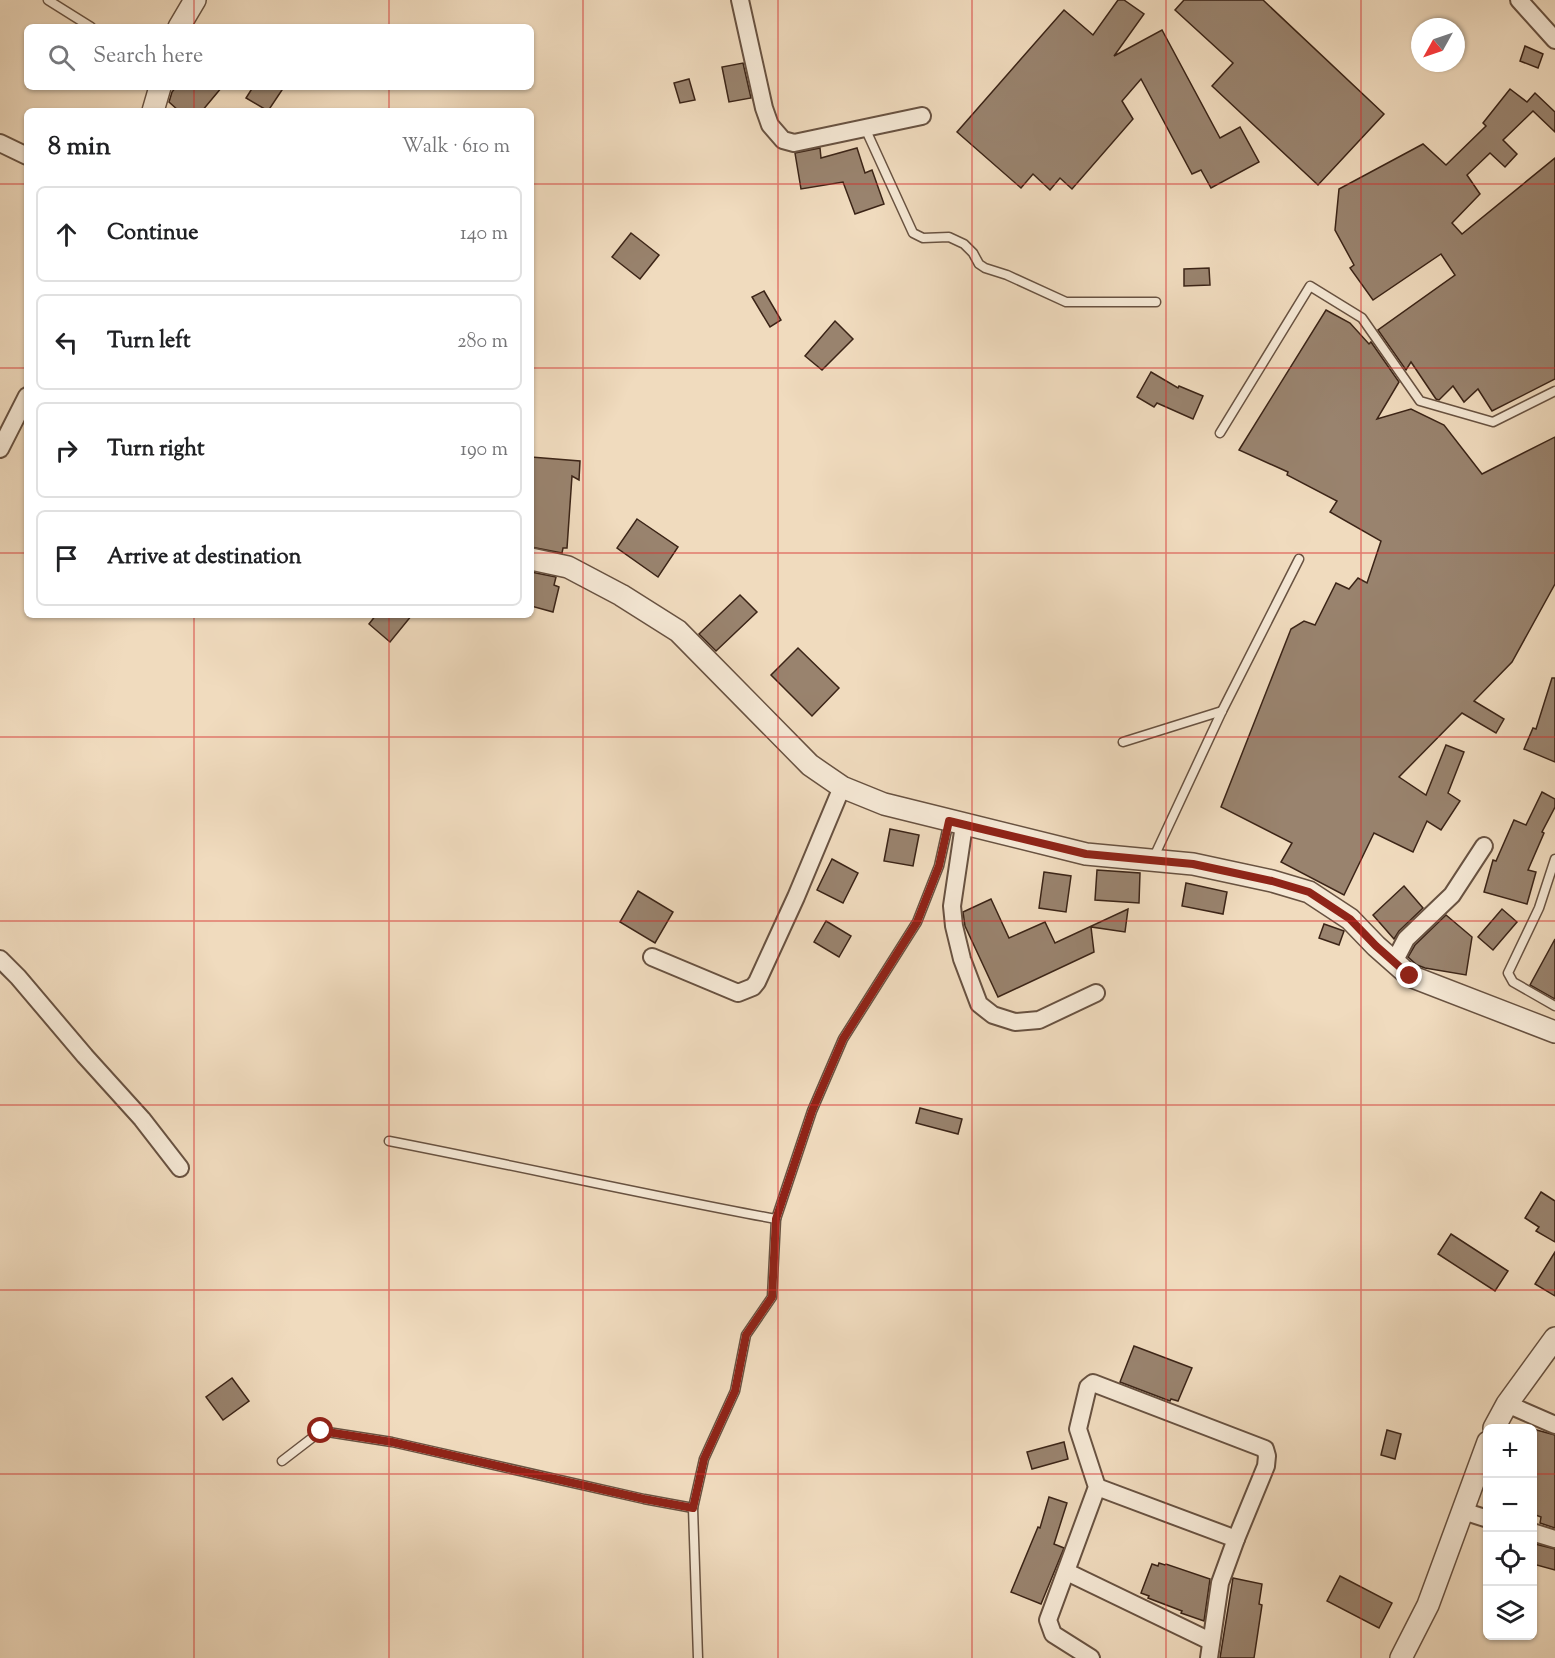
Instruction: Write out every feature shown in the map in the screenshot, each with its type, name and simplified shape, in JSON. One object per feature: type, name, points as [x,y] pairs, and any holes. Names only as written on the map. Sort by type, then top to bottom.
[{"type":"street","points":[[181,24],[195,0]]},
{"type":"street","points":[[740,0],[764,108],[770,125],[783,140],[794,142],[922,116]]},
{"type":"street","points":[[1520,0],[1555,40]]},
{"type":"street","points":[[154,108],[159,90]]},
{"type":"street","points":[[0,143],[24,155]]},
{"type":"street","points":[[2,441],[24,401]]},
{"type":"street","points":[[534,560],[568,567],[621,595],[678,631],[810,765],[842,787],[884,804],[1086,854],[1193,864],[1272,881],[1309,892],[1350,919],[1410,976],[1555,1032]]},
{"type":"street","points":[[652,957],[738,993],[753,987],[796,897],[842,787]]},
{"type":"street","points":[[957,823],[952,906],[954,926],[962,958],[979,1004],[993,1015],[1015,1022],[1039,1020],[1096,993]]},
{"type":"street","points":[[1394,962],[1406,939],[1452,895],[1484,846]]},
{"type":"street","points":[[0,959],[142,1119],[180,1168]]},
{"type":"street","points":[[1496,1424],[1507,1404],[1555,1338]]},
{"type":"street","points":[[1067,1572],[1210,1649],[1220,1583],[1266,1466],[1267,1456],[1264,1449],[1093,1383],[1088,1388],[1078,1429],[1097,1487],[1048,1620],[1053,1634],[1091,1658]]},
{"type":"street","points":[[1507,1404],[1555,1425]]},
{"type":"street","points":[[1401,1658],[1428,1605],[1483,1456]]},
{"type":"street","points":[[1097,1487],[1236,1539]]},
{"type":"street","points":[[1463,1511],[1483,1517]]},
{"type":"street","points":[[1537,1533],[1555,1539]]},
{"type":"lane","points":[[48,0],[87,24]]},
{"type":"lane","points":[[865,128],[913,232],[923,238],[950,237],[964,244],[974,253],[979,264],[985,268],[1007,275],[1066,302],[1156,302]]},
{"type":"lane","points":[[1220,433],[1310,286],[1362,318],[1420,401],[1493,422],[1555,391]]},
{"type":"lane","points":[[1153,860],[1222,711],[1299,559]]},
{"type":"lane","points":[[1123,742],[1222,711]]},
{"type":"lane","points":[[698,1658],[693,1508],[704,1459],[735,1391],[746,1335],[772,1297],[776,1219],[812,1111],[843,1039],[917,922],[957,823]]},
{"type":"lane","points":[[1555,859],[1539,908],[1508,973],[1513,982],[1555,1006]]},
{"type":"lane","points":[[389,1141],[776,1219]]},
{"type":"lane","points":[[282,1461],[321,1431],[392,1442],[693,1508]]},
{"type":"building","points":[[1118,0],[1124,0],[1144,14],[1114,56],[1162,30],[1220,138],[1240,127],[1259,162],[1211,188],[1201,170],[1192,174],[1141,79],[1122,101],[1133,119],[1072,189],[1060,178],[1050,190],[1033,174],[1021,188],[957,132],[1064,10],[1093,35]]},
{"type":"building","points":[[1184,0],[1263,0],[1384,114],[1318,185],[1212,86],[1233,63],[1175,10]]},
{"type":"building","points":[[1525,46],[1543,54],[1538,68],[1520,61]]},
{"type":"building","points":[[743,63],[751,98],[729,102],[722,67]]},
{"type":"building","points":[[689,79],[695,100],[680,103],[674,83]]},
{"type":"building","points":[[1510,89],[1527,102],[1535,93],[1555,112],[1555,132],[1533,111],[1503,140],[1517,154],[1505,167],[1490,153],[1467,175],[1480,194],[1452,223],[1462,234],[1555,158],[1555,379],[1492,411],[1478,389],[1464,402],[1453,386],[1439,400],[1436,399],[1411,362],[1406,370],[1378,330],[1455,275],[1441,254],[1373,300],[1350,268],[1354,265],[1335,230],[1339,189],[1423,144],[1446,165],[1486,126],[1483,123]]},
{"type":"building","points":[[174,90],[220,90],[204,108],[176,108],[169,102]]},
{"type":"building","points":[[251,90],[282,90],[270,108],[263,108],[246,98]]},
{"type":"building","points":[[820,148],[821,158],[857,148],[865,173],[872,170],[884,204],[855,214],[843,182],[801,189],[795,153]]},
{"type":"building","points":[[631,233],[659,255],[640,279],[612,257]]},
{"type":"building","points":[[1209,268],[1210,285],[1184,286],[1184,269]]},
{"type":"building","points":[[764,291],[781,320],[770,327],[752,297]]},
{"type":"building","points":[[1326,310],[1350,323],[1369,344],[1371,342],[1399,382],[1377,419],[1411,409],[1444,425],[1482,474],[1555,437],[1555,584],[1512,662],[1474,701],[1504,719],[1496,733],[1462,713],[1399,777],[1426,795],[1446,745],[1464,752],[1448,793],[1460,801],[1441,830],[1427,821],[1413,852],[1374,833],[1344,895],[1281,862],[1292,843],[1221,807],[1291,629],[1304,621],[1315,625],[1336,583],[1349,589],[1358,578],[1367,583],[1381,541],[1330,512],[1337,501],[1287,475],[1288,472],[1239,450]]},
{"type":"building","points":[[835,321],[853,339],[822,370],[805,356]]},
{"type":"building","points":[[1151,372],[1178,388],[1179,386],[1203,396],[1193,419],[1157,403],[1154,407],[1137,397]]},
{"type":"building","points":[[534,457],[580,461],[579,480],[572,476],[567,548],[563,548],[562,553],[534,548]]},
{"type":"building","points":[[637,519],[678,547],[658,577],[617,548]]},
{"type":"building","points":[[534,573],[556,577],[554,585],[559,587],[553,612],[534,607]]},
{"type":"building","points":[[740,595],[757,612],[716,651],[699,634]]},
{"type":"building","points":[[374,618],[410,618],[390,642],[369,624]]},
{"type":"building","points":[[798,648],[839,688],[812,716],[771,675]]},
{"type":"building","points":[[1552,678],[1555,678],[1555,762],[1524,749],[1533,728],[1536,729]]},
{"type":"building","points":[[1542,792],[1555,799],[1555,807],[1542,832],[1544,833],[1528,870],[1536,872],[1527,904],[1484,892],[1493,860],[1496,861],[1514,820],[1526,825]]},
{"type":"building","points":[[890,829],[919,835],[913,866],[884,861]]},
{"type":"building","points":[[832,859],[858,873],[843,903],[817,890]]},
{"type":"building","points":[[1097,870],[1140,873],[1139,903],[1095,900]]},
{"type":"building","points":[[1044,872],[1071,876],[1066,912],[1039,908]]},
{"type":"building","points":[[1186,883],[1227,892],[1223,914],[1182,906]]},
{"type":"building","points":[[1404,886],[1423,908],[1399,931],[1394,939],[1373,915]]},
{"type":"building","points":[[638,891],[673,912],[655,943],[620,922]]},
{"type":"building","points":[[991,899],[1009,938],[1045,922],[1055,943],[1128,909],[1125,932],[1091,927],[1094,952],[998,997],[965,926],[963,912]]},
{"type":"building","points":[[1502,909],[1517,922],[1493,950],[1478,937]]},
{"type":"building","points":[[1446,915],[1472,937],[1466,975],[1425,968],[1417,965],[1408,957],[1415,945]]},
{"type":"building","points":[[826,921],[851,936],[839,957],[814,942]]},
{"type":"building","points":[[1324,924],[1344,931],[1339,945],[1319,938]]},
{"type":"building","points":[[1555,939],[1555,999],[1530,985]]},
{"type":"building","points":[[920,1108],[962,1119],[958,1134],[916,1123]]},
{"type":"building","points":[[1541,1192],[1555,1201],[1555,1242],[1536,1231],[1539,1227],[1525,1218]]},
{"type":"building","points":[[1451,1234],[1508,1271],[1495,1291],[1438,1254]]},
{"type":"building","points":[[1555,1252],[1555,1296],[1535,1284]]},
{"type":"building","points":[[1134,1346],[1192,1368],[1178,1401],[1171,1399],[1170,1401],[1120,1382]]},
{"type":"building","points":[[232,1378],[249,1401],[223,1420],[206,1397]]},
{"type":"building","points":[[1387,1430],[1401,1434],[1395,1459],[1381,1455]]},
{"type":"building","points":[[1537,1430],[1555,1435],[1555,1528],[1540,1523],[1541,1517],[1537,1516]]},
{"type":"building","points":[[1064,1442],[1068,1459],[1032,1469],[1027,1452]]},
{"type":"building","points":[[1049,1497],[1067,1503],[1054,1544],[1064,1548],[1041,1604],[1011,1592],[1038,1527],[1040,1528]]},
{"type":"building","points":[[1537,1544],[1555,1549],[1555,1570],[1537,1565]]},
{"type":"building","points":[[1159,1563],[1210,1579],[1204,1621],[1181,1613],[1182,1611],[1141,1593],[1152,1564],[1158,1566]]},
{"type":"building","points":[[1340,1576],[1392,1603],[1379,1628],[1327,1601]]},
{"type":"building","points":[[1233,1578],[1262,1584],[1259,1604],[1262,1605],[1254,1658],[1220,1658]]},
{"type":"route","points":[[321,1431],[392,1442],[693,1508],[704,1459],[735,1391],[746,1335],[772,1297],[776,1219],[812,1111],[843,1039],[917,922],[939,866],[949,821],[1086,854],[1193,864],[1272,881],[1309,892],[1350,919],[1410,976]]}]
